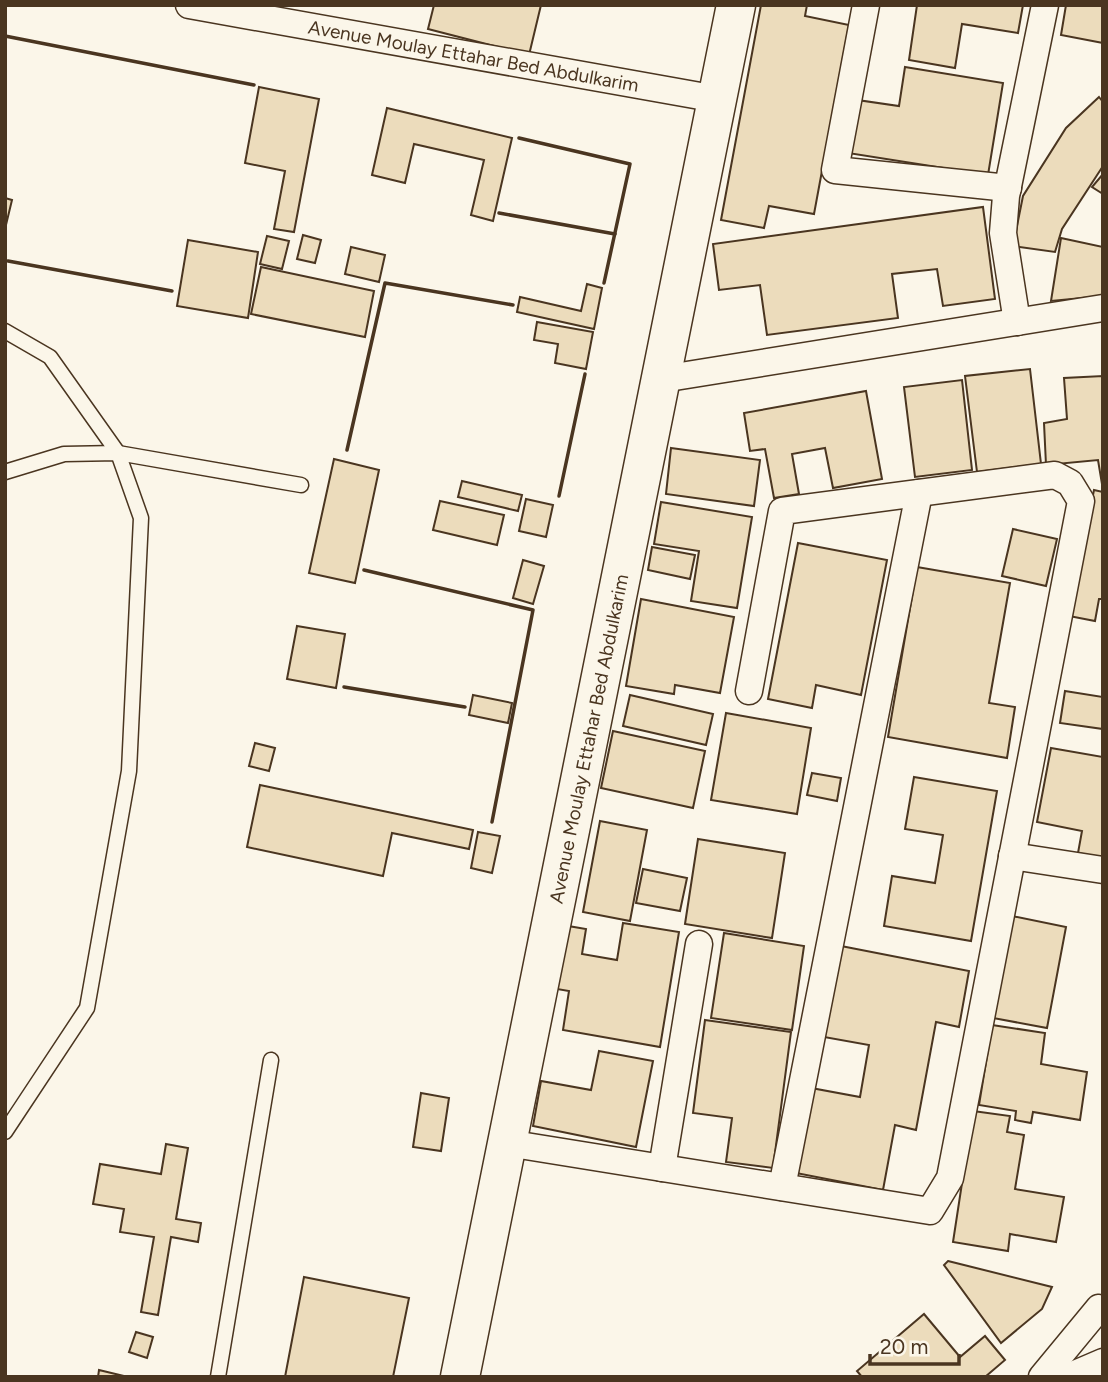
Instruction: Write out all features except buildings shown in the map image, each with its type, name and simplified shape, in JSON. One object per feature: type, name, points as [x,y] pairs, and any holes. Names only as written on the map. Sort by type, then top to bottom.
[{"type":"street","name":"Avenue Moulay Ettahar Bed Abdulkarim","points":[[460,1377],[736,5]]},
{"type":"street","points":[[866,5],[835,170],[1008,188]]},
{"type":"street","points":[[1017,321],[1003,233],[1008,188],[1045,5]]},
{"type":"street","name":"Avenue Moulay Ettahar Bed Abdulkarim","points":[[203,7],[717,99]]},
{"type":"street","points":[[662,379],[1103,308]]},
{"type":"street","points":[[507,1143],[930,1210],[950,1178],[1080,501],[1070,483],[1055,475],[782,511],[749,691]]},
{"type":"street","points":[[782,1187],[919,493]]},
{"type":"street","points":[[1012,856],[1103,870]]},
{"type":"street","points":[[662,1168],[699,944]]},
{"type":"street","points":[[1042,1377],[1101,1313]]},
{"type":"street","points":[[1068,1377],[1103,1362]]},
{"type":"lane","points":[[5,331],[50,357],[118,453],[141,518],[130,771],[87,1008],[5,1132]]},
{"type":"lane","points":[[5,472],[64,454],[118,453],[301,485]]},
{"type":"lane","points":[[218,1377],[271,1060]]},
{"type":"wall","points":[[5,36],[254,85]]},
{"type":"wall","points":[[519,138],[630,164],[604,283]]},
{"type":"wall","points":[[499,213],[615,234]]},
{"type":"wall","points":[[8,261],[172,291]]},
{"type":"wall","points":[[347,450],[385,283],[513,305]]},
{"type":"wall","points":[[559,496],[585,374]]},
{"type":"wall","points":[[364,570],[533,610],[492,822]]},
{"type":"wall","points":[[344,687],[465,707]]}]
